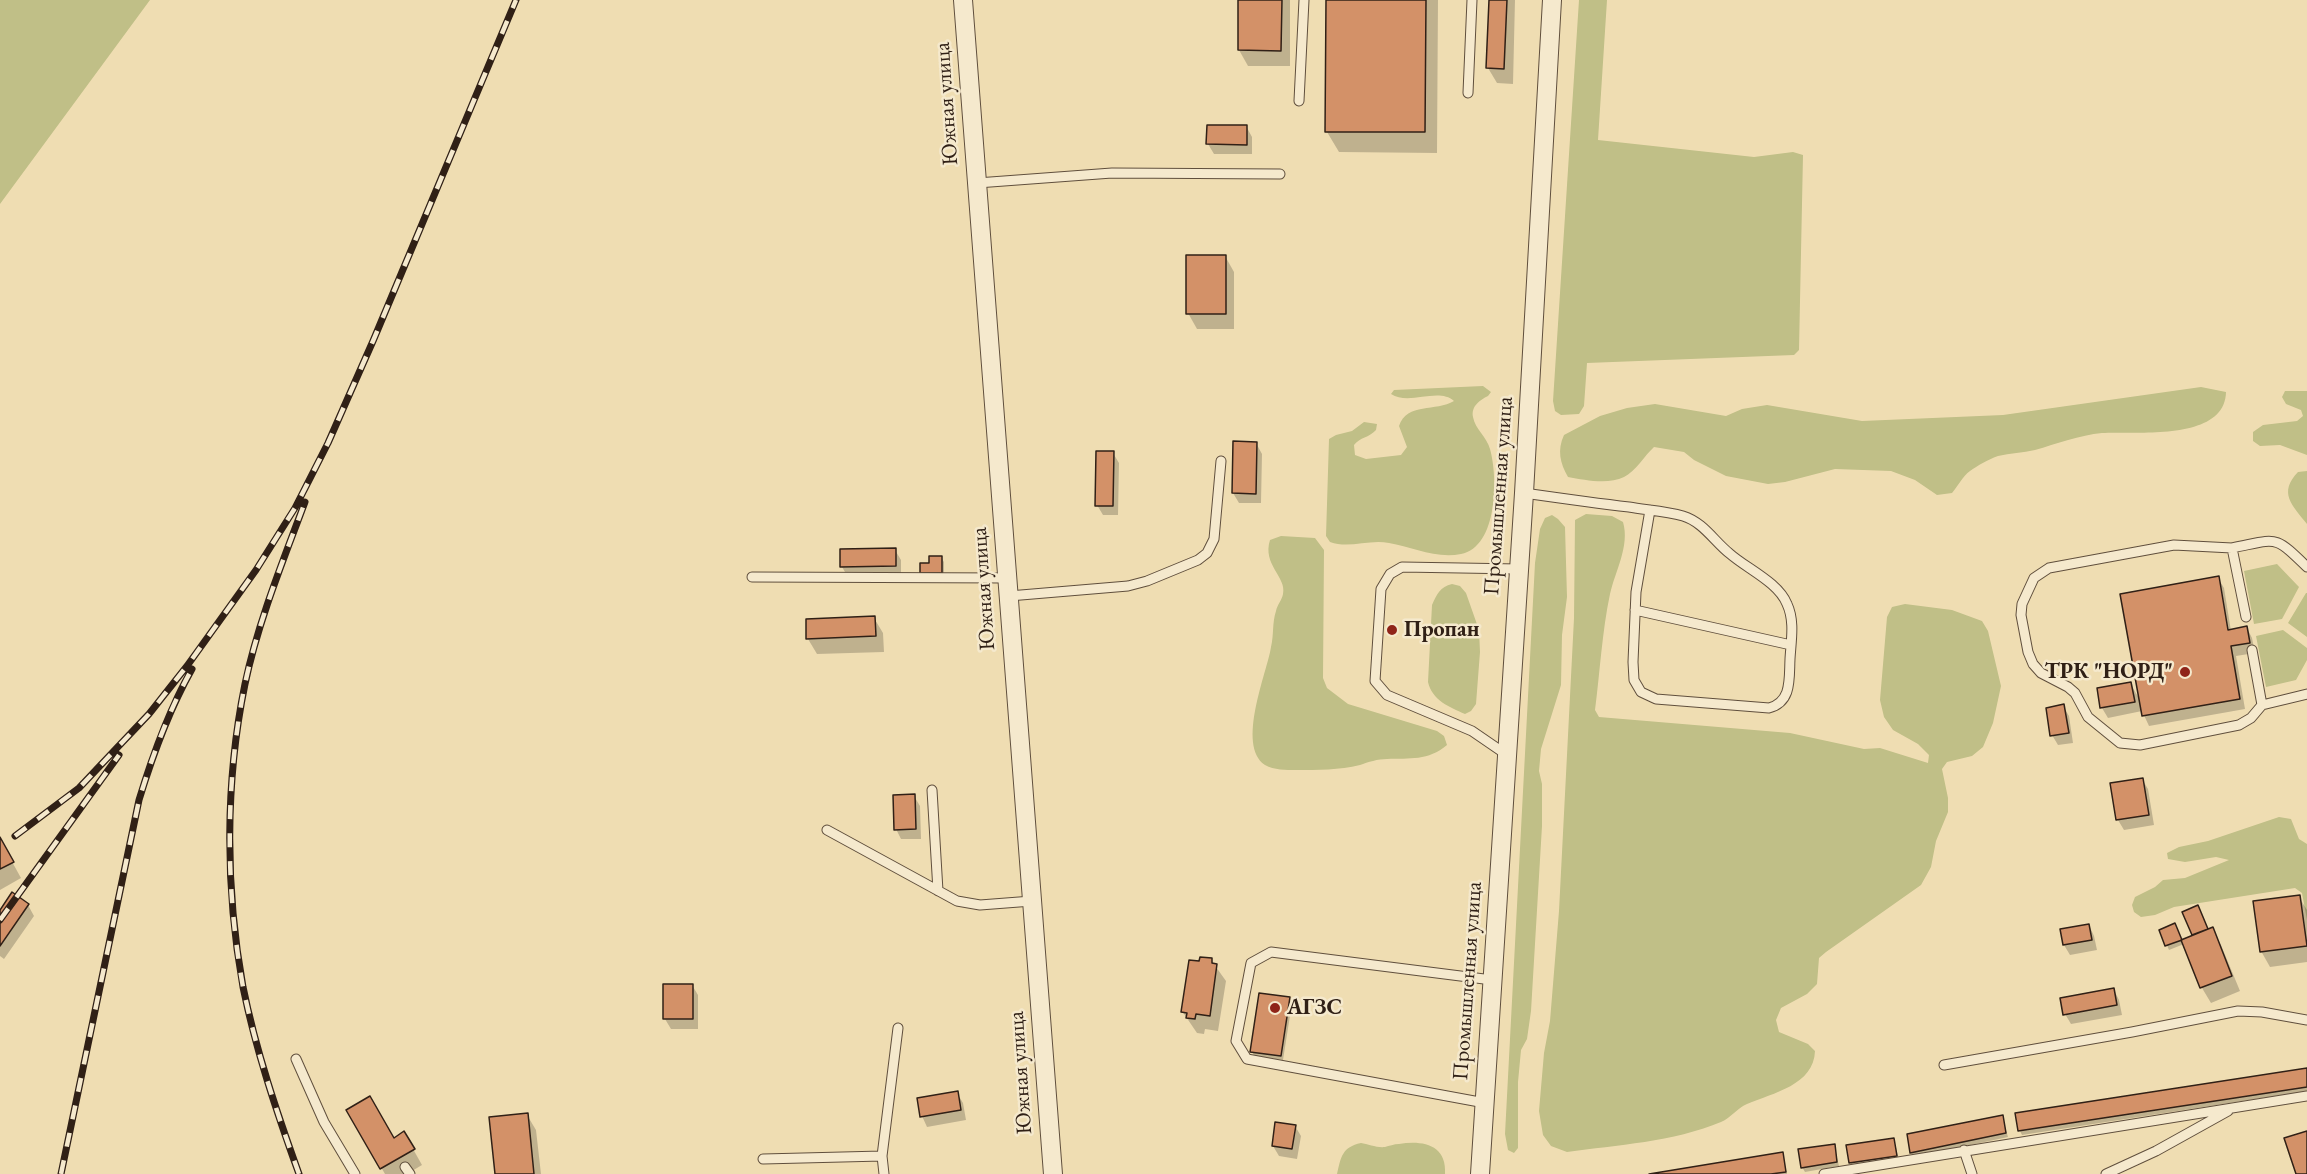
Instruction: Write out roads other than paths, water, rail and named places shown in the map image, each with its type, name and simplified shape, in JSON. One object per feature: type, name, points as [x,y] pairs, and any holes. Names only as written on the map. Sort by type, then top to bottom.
[{"type":"street","name":"Южная улица","points":[[963,0],[1053,1174]]},
{"type":"street","name":"Промышленная улица","points":[[1480,1174],[1524,493],[1552,0]]},
{"type":"lane","points":[[1299,101],[1304,0]]},
{"type":"lane","points":[[1468,93],[1472,0]]},
{"type":"lane","points":[[977,183],[1112,173],[1280,174]]},
{"type":"lane","points":[[1009,596],[1128,586],[1147,581],[1198,560],[1207,553],[1214,539],[1221,461]]},
{"type":"lane","points":[[1524,493],[1650,510],[1684,516],[1700,524],[1730,554],[1773,586],[1787,602],[1791,616],[1788,690],[1784,700],[1778,706],[1769,708],[1656,699],[1641,692],[1634,680],[1635,610],[1650,510]]},
{"type":"lane","points":[[2307,567],[2283,544],[2273,540],[2232,548],[2174,545],[2049,568],[2034,578],[2022,604],[2020,615],[2033,664],[2041,673],[2075,693],[2088,717],[2120,743],[2140,745],[2239,725],[2252,718],[2262,705],[2307,694]]},
{"type":"lane","points":[[2232,548],[2246,617]]},
{"type":"lane","points":[[1507,756],[1472,731],[1387,695],[1375,681],[1381,589],[1389,574],[1402,567],[1519,569]]},
{"type":"lane","points":[[752,577],[1007,578]]},
{"type":"lane","points":[[1635,610],[1791,645]]},
{"type":"lane","points":[[2252,650],[2262,705]]},
{"type":"lane","points":[[932,790],[938,891]]},
{"type":"lane","points":[[827,830],[966,904],[1032,901]]},
{"type":"lane","points":[[1485,1103],[1247,1059],[1236,1041],[1251,963],[1271,952],[1492,980]]},
{"type":"lane","points":[[1944,1065],[2238,1011],[2262,1012],[2307,1020]]},
{"type":"lane","points":[[884,1174],[882,1156],[898,1028]]},
{"type":"lane","points":[[296,1059],[324,1122],[355,1174]]},
{"type":"lane","points":[[1824,1174],[2307,1096]]},
{"type":"lane","points":[[2106,1174],[2156,1151],[2235,1107]]},
{"type":"lane","points":[[1964,1150],[1969,1173]]},
{"type":"lane","points":[[763,1159],[882,1156]]},
{"type":"railway","points":[[15,836],[79,788],[149,714],[187,666],[256,570],[295,508],[328,443],[373,341],[516,0]]},
{"type":"railway","points":[[299,1174],[268,1082],[243,987],[233,911],[230,835],[238,721],[250,661],[264,615],[305,502]]},
{"type":"railway","points":[[61,1174],[139,800],[162,733],[192,669]]},
{"type":"railway","points":[[0,920],[119,755]]},
{"type":"place","name":"Пропан","points":[[1392,630]]},
{"type":"place","name":"ТРК \"НОРД\"","points":[[2185,672]]},
{"type":"place","name":"АГЗС","points":[[1275,1008]]}]
